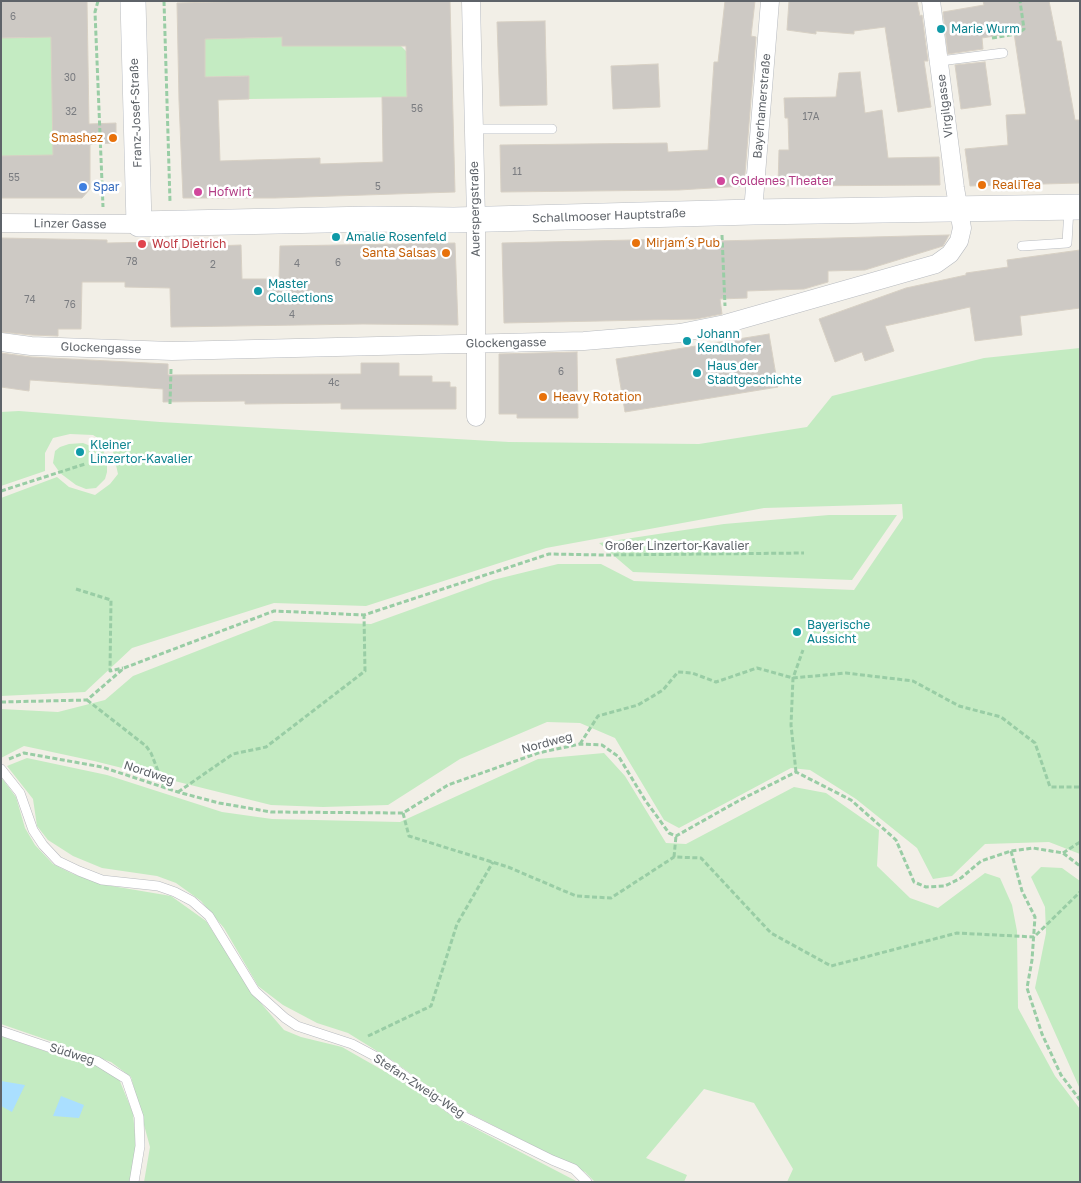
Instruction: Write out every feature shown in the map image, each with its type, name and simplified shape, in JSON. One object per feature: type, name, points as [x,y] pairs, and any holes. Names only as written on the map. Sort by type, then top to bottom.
[{"type":"street","name":"Franz-Josef-Straße","points":[[133,1],[139,224]]},
{"type":"street","name":"Auerspergstraße","points":[[472,1],[476,219],[476,417]]},
{"type":"street","name":"Bayerhamerstraße","points":[[753,212],[770,1]]},
{"type":"street","name":"Virgilgasse","points":[[931,1],[955,188],[960,210]]},
{"type":"street","name":"Schallmooser Hauptstraße","points":[[139,224],[1075,207]]},
{"type":"street","name":"Glockengasse","points":[[1,342],[31,346],[172,351],[584,341],[680,332],[725,324],[936,264],[950,254],[960,241],[962,228],[960,210]]},
{"type":"street","name":"Linzer Gasse","points":[[1,223],[139,224]]},
{"type":"lane","points":[[940,61],[1003,53]]},
{"type":"lane","points":[[474,129],[552,129]]},
{"type":"lane","points":[[1022,246],[1067,243],[1075,207]]},
{"type":"lane","name":"Stefan-Zweig-Weg","points":[[1,769],[20,793],[33,830],[43,845],[58,861],[102,880],[158,886],[192,901],[210,916],[255,991],[273,1008],[298,1026],[352,1044],[384,1061],[455,1112],[574,1169],[587,1182]]},
{"type":"lane","name":"Südweg","points":[[1,1031],[63,1052],[98,1061],[126,1079],[138,1117],[140,1146],[134,1182]]},
{"type":"path","points":[[98,1],[95,12],[103,224]]},
{"type":"path","points":[[139,224],[170,202],[164,1]]},
{"type":"path","points":[[991,39],[1017,34],[1024,29],[1020,1]]},
{"type":"path","points":[[722,234],[725,324]]},
{"type":"path","points":[[170,404],[172,351]]},
{"type":"path","points":[[1,490],[85,464]]},
{"type":"path","name":"Großer Linzertor-Kavalier","points":[[364,615],[550,554],[804,553]]},
{"type":"path","points":[[76,589],[111,600],[110,671],[124,668],[274,611],[364,615],[365,671],[266,747],[233,754],[178,792]]},
{"type":"path","points":[[796,772],[790,725],[793,678],[803,650]]},
{"type":"path","points":[[87,700],[124,668]]},
{"type":"path","points":[[580,744],[598,716],[638,705],[663,690],[678,672],[692,673],[716,682],[757,668],[793,678],[846,673],[913,681],[959,706],[1001,717],[1035,743],[1050,787],[1080,787]]},
{"type":"path","points":[[1,702],[87,700],[146,746],[151,753],[164,787]]},
{"type":"path","name":"Nordweg","points":[[1,762],[24,753],[102,767],[178,792],[219,803],[271,812],[403,813],[448,785],[538,753],[580,744],[602,745],[619,757],[645,800],[669,834],[676,836]]},
{"type":"path","points":[[674,857],[676,836],[740,800],[796,772]]},
{"type":"path","points":[[796,772],[851,800],[859,807],[896,840],[914,882],[926,887],[945,886],[961,878],[981,861],[1010,851],[1033,848],[1063,853],[1080,866]]},
{"type":"path","points":[[403,813],[409,836],[493,862],[576,896],[611,898],[674,857],[701,858],[771,933],[831,966],[957,933],[1034,937],[1080,892]]},
{"type":"path","points":[[1063,853],[1080,842]]},
{"type":"path","points":[[1010,851],[1022,891],[1035,917],[1027,988],[1042,1034],[1061,1075],[1079,1099]]},
{"type":"path","points":[[352,1044],[431,1006],[457,924],[493,862]]},
{"type":"green space","points":[[57,32],[58,160],[1,156],[1,38],[24,38]]},
{"type":"green space","points":[[282,37],[282,46],[400,45],[407,52],[407,97],[249,99],[249,76],[205,77],[205,62],[201,39]]},
{"type":"green space","points":[[1080,348],[1080,854],[1049,842],[985,844],[952,876],[933,879],[917,848],[856,799],[810,770],[791,768],[679,828],[664,820],[615,738],[580,723],[547,722],[460,759],[388,805],[323,807],[271,805],[94,761],[24,746],[1,758],[1,709],[58,712],[105,700],[133,676],[274,621],[371,624],[493,580],[558,564],[601,564],[634,581],[854,590],[903,518],[902,504],[764,508],[546,548],[366,606],[274,603],[132,648],[85,692],[1,696],[1,498],[57,477],[69,487],[95,495],[110,484],[118,474],[112,447],[93,435],[70,434],[53,438],[45,453],[45,471],[1,486],[1,412],[19,411],[160,422],[509,442],[699,444],[807,427],[832,396],[984,358]]},
{"type":"green space","name":"Kleiner Linzertor-Kavalier","points":[[83,443],[103,451],[107,458],[105,479],[96,488],[86,489],[76,485],[60,473],[53,463],[55,451],[60,447]]},
{"type":"green space","points":[[829,515],[897,515],[852,580],[633,572],[599,543],[724,524]]},
{"type":"green space","points":[[604,753],[625,776],[666,843],[686,844],[794,787],[826,793],[879,830],[877,866],[910,898],[938,908],[985,873],[1000,878],[1012,905],[1017,931],[1018,1008],[1055,1076],[1080,1109],[1080,1182],[787,1182],[793,1169],[754,1103],[704,1089],[646,1158],[687,1175],[684,1182],[595,1182],[585,1172],[457,1107],[393,1061],[348,1033],[317,1023],[283,1005],[258,986],[224,928],[201,901],[176,883],[157,876],[102,868],[73,856],[48,840],[37,826],[33,799],[7,766],[27,758],[107,775],[222,812],[272,819],[400,822],[538,759]]},
{"type":"green space","points":[[1,777],[16,797],[25,828],[35,845],[53,864],[73,874],[106,885],[171,896],[206,921],[259,1001],[284,1030],[301,1037],[342,1047],[405,1083],[455,1118],[578,1182],[144,1182],[150,1147],[131,1077],[111,1062],[1,1024]]},
{"type":"green space","points":[[1041,867],[1062,868],[1080,881],[1080,1089],[1035,988],[1046,933],[1045,907],[1031,877]]},
{"type":"green space","points":[[1,1036],[45,1051],[96,1065],[119,1079],[133,1113],[136,1146],[130,1182],[1,1182]]},
{"type":"water","points":[[1,1081],[25,1085],[12,1112],[1,1106]]},
{"type":"water","points":[[61,1096],[84,1105],[79,1118],[53,1116]]},
{"type":"building","points":[[1,1],[87,1],[89,124],[116,123],[116,143],[90,144],[90,189],[82,198],[1,198],[1,156],[53,155],[51,37],[1,38]]},
{"type":"building","points":[[450,1],[455,192],[275,198],[183,198],[177,3]],"holes":[[[282,37],[282,46],[406,46],[407,97],[382,97],[383,162],[320,164],[320,158],[220,161],[218,100],[249,99],[249,76],[205,77],[205,39]]]},
{"type":"building","points":[[725,1],[755,1],[751,36],[756,37],[744,186],[679,190],[501,192],[500,145],[667,143],[668,152],[708,150],[714,62],[718,62]]},
{"type":"building","points":[[789,1],[917,1],[920,16],[922,15],[928,61],[924,61],[931,107],[898,112],[885,27],[854,31],[854,34],[816,31],[816,34],[787,30]]},
{"type":"building","points":[[983,1],[1049,1],[1057,41],[1061,41],[1075,120],[1080,120],[1080,183],[970,186],[965,149],[1008,145],[1006,115],[1026,114],[1014,33],[982,38],[983,49],[948,54],[943,12],[984,5]]},
{"type":"building","points":[[545,21],[547,105],[500,106],[497,22]]},
{"type":"building","points":[[985,62],[991,105],[961,109],[955,65]]},
{"type":"building","points":[[658,64],[660,107],[613,109],[611,66]]},
{"type":"building","points":[[860,72],[865,113],[882,110],[888,158],[939,157],[940,185],[778,186],[779,150],[789,150],[788,118],[785,118],[784,98],[836,97],[839,73]]},
{"type":"building","points":[[949,235],[943,246],[865,270],[828,271],[828,282],[804,289],[747,291],[747,298],[720,299],[722,314],[696,319],[504,323],[502,243],[718,238],[718,241]]},
{"type":"building","points":[[1,238],[107,240],[107,243],[158,242],[158,248],[241,245],[242,279],[279,279],[280,246],[455,243],[458,325],[363,324],[171,327],[170,288],[125,287],[125,282],[82,282],[81,329],[58,329],[58,336],[1,332]]},
{"type":"building","points":[[1080,250],[1080,308],[1020,316],[1022,335],[975,341],[970,307],[885,326],[894,351],[865,361],[862,352],[835,362],[819,319],[906,288],[966,275],[966,273],[1008,267],[1007,260]]},
{"type":"building","name":"Haus der Stadtgeschichte","points":[[769,334],[778,387],[625,412],[616,359]]},
{"type":"building","points":[[577,352],[578,418],[517,418],[517,414],[499,414],[499,354]]},
{"type":"building","points":[[1,353],[31,357],[168,364],[168,375],[361,374],[361,363],[399,363],[399,376],[432,376],[432,382],[450,382],[450,387],[456,387],[456,409],[341,409],[341,403],[245,404],[245,401],[163,402],[163,389],[30,380],[29,391],[1,387]]},
{"type":"place","name":"Marie Wurm","points":[[941,29]]},
{"type":"place","name":"Smashez","points":[[113,138]]},
{"type":"place","name":"Goldenes Theater","points":[[721,181]]},
{"type":"place","name":"RealiTea","points":[[982,185]]},
{"type":"place","name":"Spar","points":[[83,187]]},
{"type":"place","name":"Hofwirt","points":[[198,192]]},
{"type":"place","name":"Amalie Rosenfeld","points":[[336,237]]},
{"type":"place","name":"Mirjam´s Pub","points":[[636,243]]},
{"type":"place","name":"Wolf Dietrich","points":[[142,244]]},
{"type":"place","name":"Santa Salsas","points":[[446,253]]},
{"type":"place","name":"Master Collections","points":[[258,291]]},
{"type":"place","name":"Johann Kendlhofer","points":[[687,341]]},
{"type":"place","name":"Haus der Stadtgeschichte","points":[[697,373]]},
{"type":"place","name":"Heavy Rotation","points":[[543,397]]},
{"type":"place","name":"Kleiner Linzertor-Kavalier","points":[[80,452]]},
{"type":"place","name":"Bayerische Aussicht","points":[[797,632]]}]
